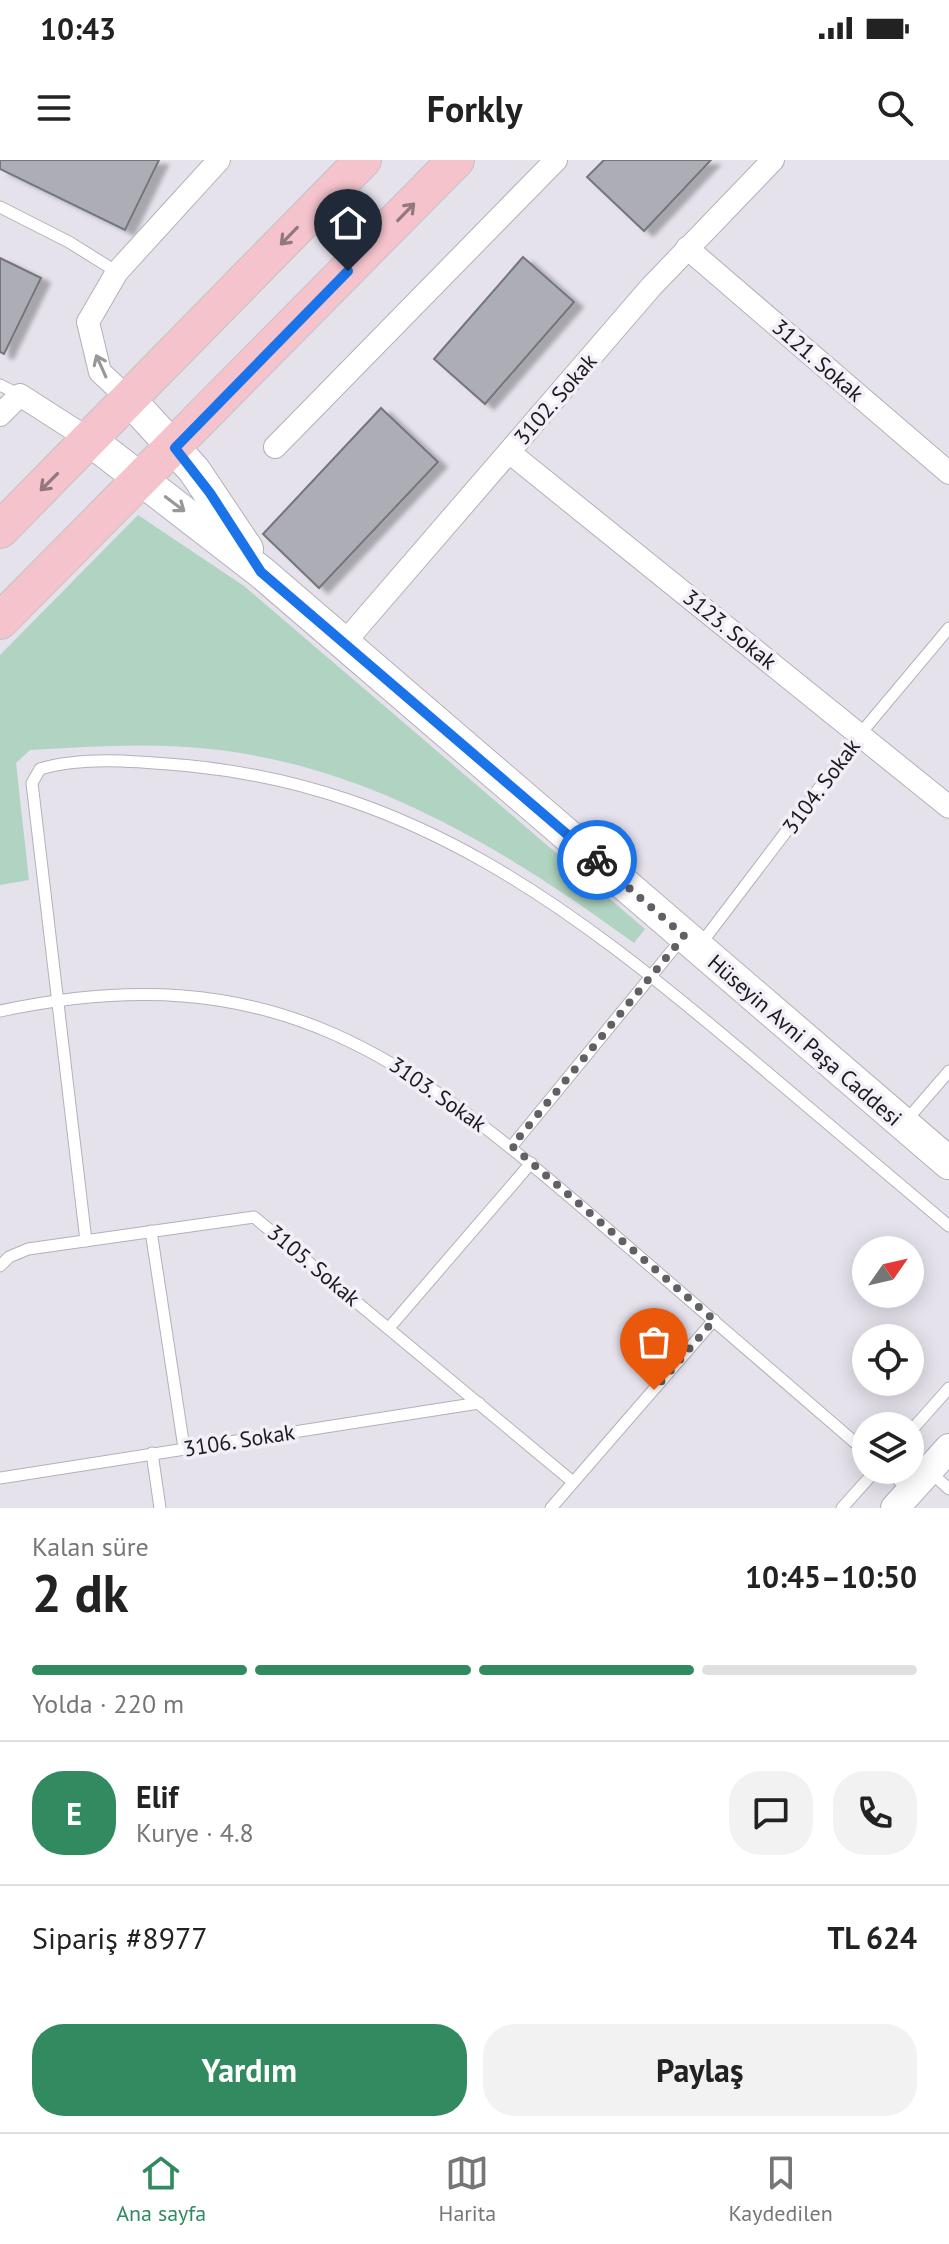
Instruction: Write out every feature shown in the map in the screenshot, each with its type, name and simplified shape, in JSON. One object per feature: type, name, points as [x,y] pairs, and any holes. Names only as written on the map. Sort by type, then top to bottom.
[{"type":"main road","points":[[0,530],[363,160]]},
{"type":"main road","points":[[0,621],[175,448],[456,160]]},
{"type":"main road","name":"Hüseyin Avni Paşa Caddesi","points":[[130,400],[175,448],[210,493],[261,572]]},
{"type":"main road","name":"Hüseyin Avni Paşa Caddesi","points":[[90,440],[261,572],[949,1163]]},
{"type":"street","points":[[130,400],[100,372],[88,322],[117,272],[219,160]]},
{"type":"street","points":[[275,447],[556,160]]},
{"type":"street","name":"3102. Sokak","points":[[344,643],[687,248],[773,160]]},
{"type":"street","name":"3121. Sokak","points":[[687,248],[949,473]]},
{"type":"street","points":[[0,415],[10,390],[90,440]]},
{"type":"street","name":"3123. Sokak","points":[[509,452],[949,807]]},
{"type":"street","points":[[921,1490],[949,1448]]},
{"type":"lane","points":[[0,207],[69,242],[117,272]]},
{"type":"lane","name":"3104. Sokak","points":[[512,1146],[651,975],[691,942],[949,628]]},
{"type":"lane","points":[[86,1241],[32,783],[40,769],[82,764],[175,765],[228,770],[321,791],[428,832],[523,882],[651,975],[949,1226]]},
{"type":"lane","name":"3103. Sokak","points":[[0,1011],[108,993],[215,999],[320,1026],[381,1055],[448,1097],[512,1146],[852,1440]]},
{"type":"lane","points":[[903,1124],[949,1071]]},
{"type":"lane","points":[[389,1328],[531,1163]]},
{"type":"lane","name":"3105. Sokak","points":[[0,1266],[21,1251],[254,1217],[573,1482]]},
{"type":"lane","points":[[151,1231],[184,1448]]},
{"type":"lane","points":[[551,1508],[714,1320]]},
{"type":"lane","points":[[924,1416],[949,1388]]},
{"type":"lane","name":"3106. Sokak","points":[[0,1478],[479,1403]]},
{"type":"lane","points":[[152,1453],[160,1508]]},
{"type":"lane","points":[[842,1508],[863,1484]]},
{"type":"green space","points":[[138,515],[244,586],[645,929],[634,943],[587,909],[489,847],[386,795],[332,775],[276,760],[219,750],[124,746],[30,750],[16,763],[29,880],[0,885],[0,655]]},
{"type":"building","points":[[0,160],[159,160],[125,230],[0,169]]},
{"type":"building","points":[[604,160],[711,160],[644,231],[587,177]]},
{"type":"building","points":[[523,257],[574,302],[485,404],[434,359]]},
{"type":"building","points":[[0,258],[41,278],[4,354],[0,352]]},
{"type":"building","points":[[381,408],[438,462],[319,588],[263,534]]},
{"type":"way so far","points":[[597,860],[684,936],[512,1146],[714,1320],[654,1390]]},
{"type":"route","points":[[348,271],[175,448],[210,493],[261,572],[597,860]]}]
